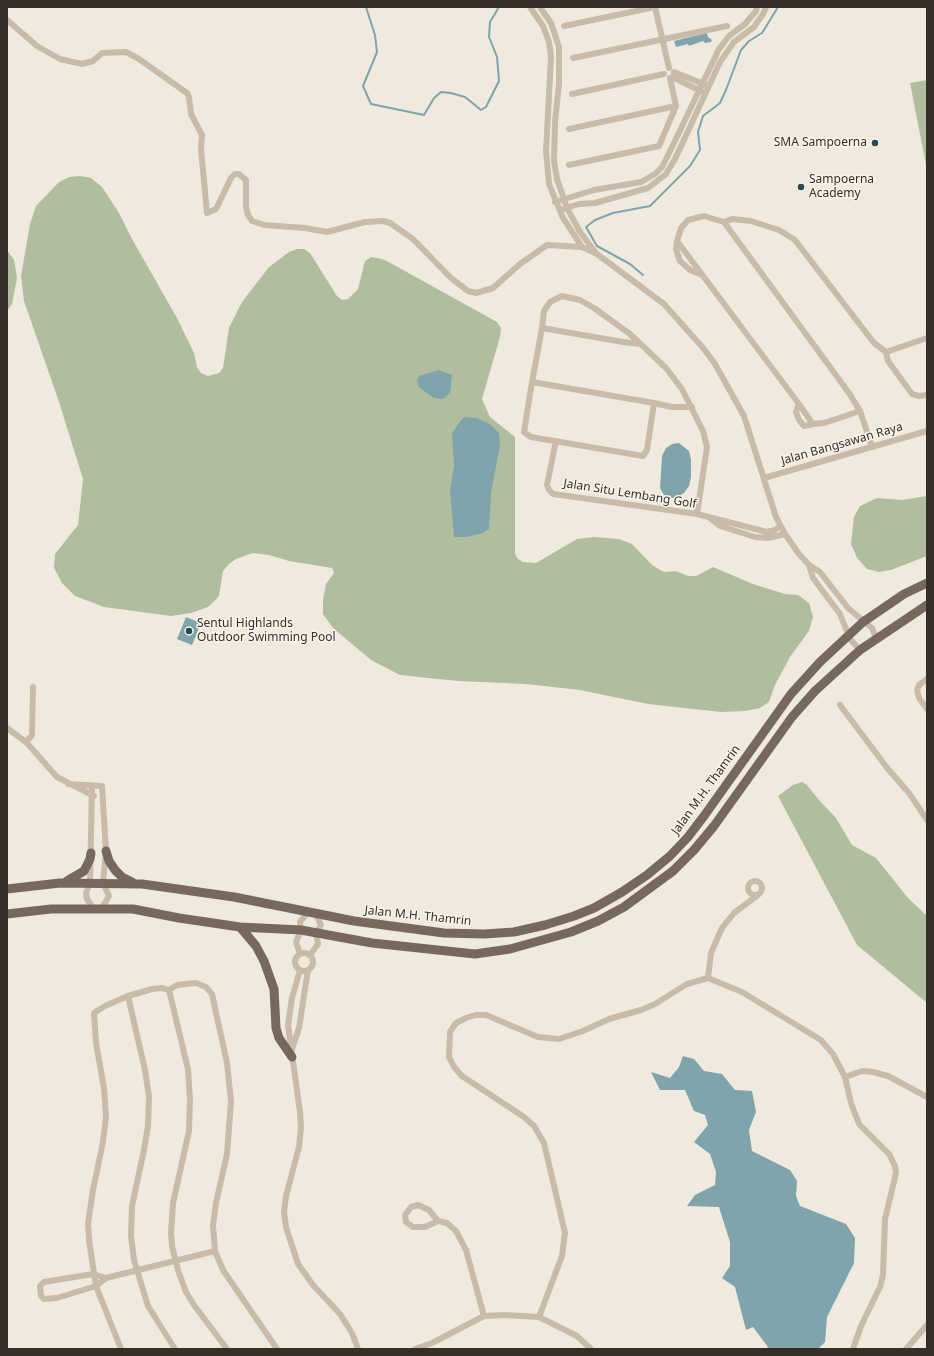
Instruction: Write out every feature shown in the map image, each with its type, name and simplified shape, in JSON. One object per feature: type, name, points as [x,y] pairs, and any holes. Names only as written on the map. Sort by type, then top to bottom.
[{"type":"main road","name":"Jalan M.H. Thamrin","points":[[103,883],[142,884],[193,890],[354,921],[444,933],[484,934],[514,932],[545,925],[594,908],[647,875],[688,837],[791,694],[848,634],[904,594],[927,583]]},
{"type":"main road","points":[[7,914],[51,909],[133,908],[179,918],[240,927],[301,930],[372,943],[475,954],[540,942],[598,921],[624,907],[649,890],[672,871],[694,850],[738,795],[792,716],[815,691],[860,650],[927,605]]},
{"type":"main road","points":[[106,851],[112,866],[122,877],[132,882],[142,884]]},
{"type":"main road","points":[[60,883],[73,879],[84,871],[90,859],[91,853]]},
{"type":"main road","points":[[7,889],[60,883],[103,883]]},
{"type":"main road","points":[[240,927],[256,946],[264,961],[274,988],[276,1028],[279,1038],[292,1054]]},
{"type":"street","points":[[530,7],[543,26],[549,42],[551,78],[547,122],[546,167],[549,184],[560,210],[582,247]]},
{"type":"street","points":[[540,7],[551,23],[559,47],[559,84],[554,161],[557,179],[567,208],[580,232],[597,254]]},
{"type":"street","points":[[564,26],[655,7],[676,106],[659,146],[569,165]]},
{"type":"street","points":[[556,202],[594,190],[609,189],[642,182],[655,174],[662,167],[722,45],[729,36],[745,24],[756,12],[757,7]]},
{"type":"street","points":[[560,210],[579,204],[595,203],[648,188],[666,174],[676,159],[720,62],[730,48],[754,26],[764,14],[766,7]]},
{"type":"street","points":[[7,20],[37,46],[60,59],[82,64],[93,61],[102,53],[126,52],[139,59],[187,92],[191,114],[202,135],[201,149],[207,213],[216,209],[230,178],[236,174],[239,174],[246,180],[246,206],[248,215],[252,221],[264,225],[305,228],[326,232],[334,232],[364,222],[383,221],[390,223],[413,239],[451,278],[468,291],[476,293],[493,288],[520,264],[547,245],[582,247],[597,254],[664,304],[704,349],[715,364],[744,416],[771,503],[780,526],[809,565],[820,572],[848,608],[872,628],[876,638]]},
{"type":"street","points":[[573,58],[727,26]]},
{"type":"street","points":[[670,74],[706,93]]},
{"type":"street","points":[[572,94],[670,74],[710,86]]},
{"type":"street","points":[[570,129],[676,106]]},
{"type":"street","points":[[609,189],[611,198]]},
{"type":"street","points":[[578,196],[579,204]]},
{"type":"street","points":[[702,275],[690,270],[680,261],[676,249],[676,241],[681,228],[688,220],[704,216],[724,222],[843,384],[860,411],[872,446]]},
{"type":"street","points":[[724,222],[732,219],[751,220],[779,230],[795,240],[874,343],[886,352],[888,361],[912,394],[919,396],[927,395]]},
{"type":"street","points":[[676,241],[813,424],[824,423],[860,411]]},
{"type":"street","points":[[654,403],[647,450],[643,456],[528,436],[524,432],[546,307],[557,298],[568,296],[580,300],[605,314],[640,344],[670,374],[682,389],[703,431],[707,447],[697,514]]},
{"type":"street","points":[[542,328],[640,344]]},
{"type":"street","points":[[886,352],[927,338]]},
{"type":"street","points":[[532,382],[685,408],[692,407]]},
{"type":"street","name":"Jalan Bangsawan Raya","points":[[764,478],[927,431]]},
{"type":"street","name":"Jalan Situ Lembang Golf","points":[[556,441],[547,485],[550,492],[697,514],[711,519],[771,532],[780,526]]},
{"type":"street","name":"Jalan Situ Lembang Golf","points":[[711,519],[720,526],[755,537],[768,538],[785,534]]},
{"type":"street","points":[[744,534],[748,526]]},
{"type":"street","points":[[809,565],[813,578],[840,614],[852,643],[860,650]]},
{"type":"street","points":[[927,679],[919,685],[917,690],[919,698],[927,709]]},
{"type":"street","points":[[26,742],[32,735],[33,687]]},
{"type":"street","points":[[840,705],[888,769],[909,793],[927,820]]},
{"type":"street","points":[[7,728],[19,735],[57,777],[92,796],[102,795]]},
{"type":"street","points":[[68,784],[102,786],[106,851],[103,883],[109,896],[97,908],[87,899],[86,893],[90,883],[92,786]]},
{"type":"street","points":[[708,978],[711,953],[722,928],[734,913],[758,895]]},
{"type":"street","points":[[300,954],[296,942],[301,930],[300,922],[311,912],[320,925],[316,933],[318,944],[310,955]]},
{"type":"street","points":[[292,1054],[299,1028],[308,970],[314,963],[310,955],[307,953],[300,954],[296,958],[295,963],[300,970]]},
{"type":"street","points":[[300,970],[293,994],[288,1024],[301,1128],[299,1147],[290,1179],[284,1212],[288,1239],[298,1264],[313,1285],[340,1314],[352,1334],[358,1349]]},
{"type":"street","points":[[300,970],[308,970]]},
{"type":"street","points":[[539,1317],[562,1256],[565,1233],[544,1143],[534,1126],[524,1117],[462,1076],[454,1068],[449,1057],[450,1032],[456,1022],[476,1015],[486,1015],[538,1037],[559,1039],[583,1031],[609,1019],[641,1010],[655,1004],[687,984],[708,978],[742,992],[821,1040],[833,1054],[845,1077],[851,1103],[859,1124],[869,1136],[889,1154],[895,1166],[896,1173],[885,1219],[883,1275],[880,1287],[861,1326],[853,1349]]},
{"type":"street","points":[[121,1349],[96,1286],[90,1253],[88,1224],[106,1117],[104,1088],[93,1019],[94,1013],[105,1006],[128,996],[152,989],[169,990],[177,986],[196,983],[210,990],[219,1021],[232,1101],[227,1154],[216,1202],[213,1225],[215,1252],[223,1270],[277,1349]]},
{"type":"street","points":[[169,990],[188,1069],[190,1100],[189,1131],[171,1219],[172,1246],[175,1262],[186,1292],[227,1349]]},
{"type":"street","points":[[293,994],[304,996]]},
{"type":"street","points":[[128,996],[145,1070],[149,1097],[148,1126],[132,1206],[131,1236],[136,1271],[148,1306],[176,1349]]},
{"type":"street","points":[[845,1077],[862,1071],[873,1072],[888,1076],[927,1097]]},
{"type":"street","points":[[438,1221],[429,1210],[418,1205],[410,1207],[405,1215],[406,1222],[413,1227],[425,1227],[438,1221],[447,1223],[462,1238],[484,1316]]},
{"type":"street","points":[[106,1278],[93,1274],[44,1282],[40,1286],[40,1294],[43,1298],[49,1299],[96,1286],[106,1278],[215,1252]]},
{"type":"street","points":[[415,1349],[433,1346],[484,1316],[504,1314],[539,1317],[577,1336],[591,1349]]},
{"type":"street","points":[[906,1349],[927,1325]]},
{"type":"green space","points":[[927,80],[927,170],[910,83]]},
{"type":"green space","points":[[80,176],[91,178],[102,187],[119,213],[177,318],[194,353],[197,367],[201,373],[208,376],[219,373],[223,368],[229,328],[242,302],[269,267],[289,252],[297,249],[304,249],[310,253],[337,296],[342,300],[348,299],[358,289],[365,261],[371,257],[385,260],[497,322],[501,328],[500,337],[482,399],[490,417],[515,437],[515,553],[517,558],[523,562],[536,563],[577,539],[594,537],[619,539],[632,544],[652,565],[664,572],[676,571],[688,576],[696,576],[713,567],[753,584],[785,594],[798,595],[809,603],[813,617],[809,631],[790,657],[775,685],[769,702],[760,708],[745,711],[721,712],[648,704],[580,690],[526,684],[458,681],[400,675],[371,660],[333,628],[323,614],[323,600],[326,584],[334,573],[332,568],[289,561],[269,555],[253,553],[236,559],[229,564],[223,571],[219,596],[208,607],[191,613],[171,616],[104,607],[75,596],[62,583],[54,568],[55,554],[78,525],[83,479],[59,402],[24,301],[21,276],[30,224],[36,206],[59,182],[69,177]]},
{"type":"green space","points":[[7,250],[14,260],[17,278],[12,304],[7,311]]},
{"type":"green space","points":[[927,496],[927,556],[891,570],[879,572],[867,569],[857,558],[851,544],[854,517],[860,506],[877,498],[902,500]]},
{"type":"green space","points":[[802,782],[807,785],[836,818],[852,845],[876,858],[908,898],[927,916],[927,1003],[857,945],[778,796],[793,785]]},
{"type":"water","points":[[707,33],[708,37],[712,40],[711,42],[705,43],[703,41],[689,46],[688,44],[676,47],[674,41]]},
{"type":"water","points":[[439,370],[452,375],[450,393],[443,399],[434,398],[419,387],[417,381],[419,376]]},
{"type":"water","points":[[464,417],[476,418],[490,424],[499,433],[500,446],[491,492],[489,529],[483,533],[467,537],[454,537],[450,491],[454,466],[452,434]]},
{"type":"water","points":[[679,443],[689,451],[691,460],[691,477],[689,486],[684,493],[676,498],[669,498],[664,495],[660,488],[662,456],[666,448],[672,444]]},
{"type":"water","name":"Sentul Highlands Outdoor Swimming Pool","points":[[186,617],[201,623],[192,645],[177,639]]},
{"type":"water","points":[[683,1056],[694,1059],[704,1071],[722,1074],[735,1090],[752,1091],[756,1112],[749,1130],[752,1151],[790,1170],[797,1181],[796,1196],[800,1206],[846,1224],[855,1238],[854,1263],[827,1317],[825,1342],[818,1349],[766,1349],[768,1347],[753,1327],[746,1330],[735,1287],[722,1278],[730,1266],[730,1242],[719,1207],[687,1206],[695,1195],[715,1185],[716,1172],[710,1154],[694,1142],[708,1125],[705,1115],[694,1111],[685,1090],[660,1090],[651,1072],[670,1078],[679,1067]]},
{"type":"waterway","points":[[366,7],[375,35],[377,52],[363,86],[371,104],[424,115],[434,98],[441,92],[465,97],[481,110],[486,107],[499,81],[497,57],[489,37],[490,22],[499,7]]},
{"type":"waterway","points":[[643,275],[630,264],[597,246],[586,227],[595,220],[613,213],[650,206],[690,166],[700,150],[698,132],[703,116],[720,103],[741,50],[749,41],[762,33],[778,7]]},
{"type":"place","name":"SMA Sampoerna","points":[[875,143]]},
{"type":"place","name":"Sampoerna Academy","points":[[801,187]]},
{"type":"place","name":"Sentul Highlands Outdoor Swimming Pool","points":[[189,631]]}]
